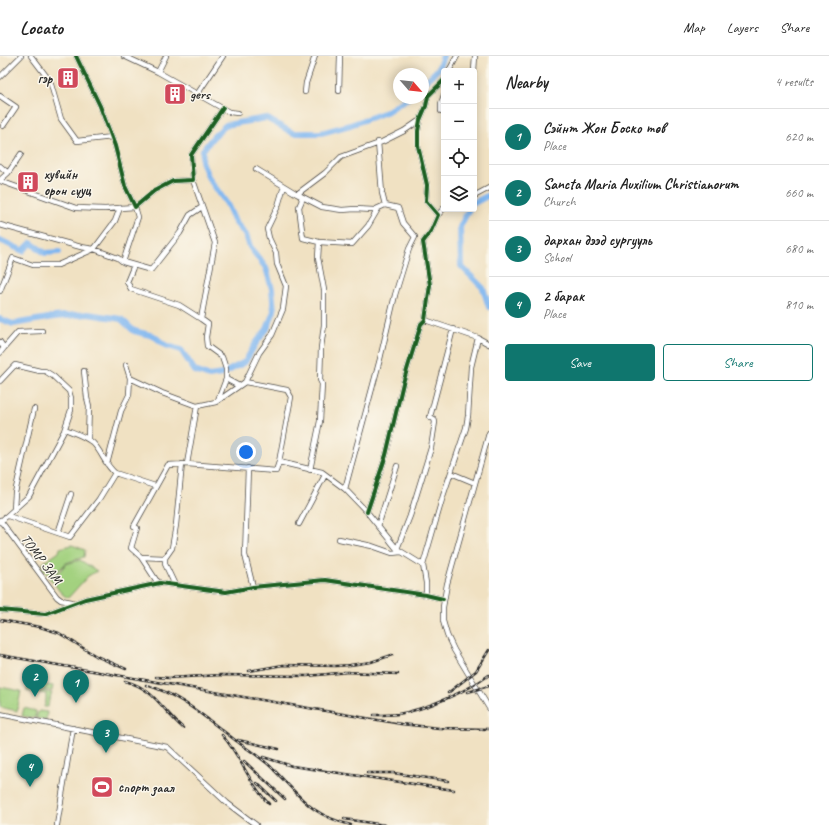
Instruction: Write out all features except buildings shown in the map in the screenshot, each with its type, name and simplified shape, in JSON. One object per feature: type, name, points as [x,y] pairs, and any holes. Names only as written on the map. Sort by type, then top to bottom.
[{"type":"street","points":[[0,77],[21,56]]},
{"type":"street","points":[[31,56],[50,81],[61,119],[77,141],[112,137]]},
{"type":"street","points":[[76,56],[100,106],[112,137],[125,186],[138,217],[123,262]]},
{"type":"street","points":[[124,56],[158,72],[229,112],[238,113]]},
{"type":"street","points":[[158,72],[166,56]]},
{"type":"street","points":[[198,94],[223,56]]},
{"type":"street","points":[[305,92],[306,83],[315,56]]},
{"type":"street","points":[[339,91],[340,56]]},
{"type":"street","points":[[451,68],[457,56]]},
{"type":"street","points":[[474,68],[476,56]]},
{"type":"street","points":[[438,215],[426,201],[426,185],[418,146],[418,131],[428,96],[441,83]]},
{"type":"street","points":[[0,96],[16,107],[3,126]]},
{"type":"street","points":[[201,319],[216,243],[193,180],[191,155],[223,108]]},
{"type":"street","points":[[299,195],[341,157],[404,131],[420,120]]},
{"type":"street","points":[[378,142],[382,193],[385,205]]},
{"type":"street","points":[[21,154],[8,173],[0,180],[76,208],[105,210],[135,207],[154,191],[173,181],[193,180]]},
{"type":"street","points":[[0,166],[8,173]]},
{"type":"street","points":[[256,169],[322,207],[342,210],[374,210],[385,205],[398,208],[403,223],[415,237],[408,249],[395,295],[380,359],[345,489]]},
{"type":"street","points":[[130,378],[162,393],[197,406],[218,400],[245,382],[259,353],[272,335],[283,309],[286,286],[277,264],[276,253],[269,238],[268,229],[278,206],[284,186]]},
{"type":"street","points":[[477,194],[489,188]]},
{"type":"street","points":[[299,195],[302,200],[299,207],[303,238],[319,242],[352,244],[368,226],[378,209]]},
{"type":"street","points":[[0,225],[81,247],[94,249],[118,258],[123,262],[151,270],[180,233],[190,215],[202,207]]},
{"type":"street","points":[[0,291],[13,258],[33,265],[58,265],[94,249],[115,220],[120,208]]},
{"type":"street","points":[[367,512],[386,455],[403,383],[422,324],[425,320],[430,285],[423,242],[431,231],[441,212]]},
{"type":"street","points":[[310,470],[320,421],[322,384],[320,380],[321,348],[324,325],[324,290],[318,258],[319,242]]},
{"type":"street","points":[[134,265],[127,282],[131,289],[179,305],[208,324],[206,337],[207,346],[222,357],[226,379],[218,400]]},
{"type":"street","points":[[425,320],[478,338],[489,344]]},
{"type":"street","points":[[397,549],[410,516],[431,448],[435,422],[430,417],[453,329]]},
{"type":"street","points":[[0,353],[18,332],[42,331]]},
{"type":"street","points":[[426,595],[423,565],[443,496],[466,428],[468,416],[470,367],[478,338]]},
{"type":"street","points":[[0,342],[4,348]]},
{"type":"street","points":[[0,381],[15,365],[40,371],[45,370],[69,391],[71,398],[71,410],[65,429],[29,496],[14,508],[8,516],[0,521]]},
{"type":"street","points":[[107,464],[121,411],[129,395],[130,378],[126,365]]},
{"type":"street","points":[[84,371],[89,406],[88,439]]},
{"type":"street","points":[[226,379],[239,386]]},
{"type":"street","points":[[160,583],[156,580],[142,557],[131,548],[137,528],[134,526],[168,465],[184,464],[276,471],[291,397],[287,390],[245,382]]},
{"type":"street","points":[[175,585],[165,564],[165,558],[172,548],[184,464],[197,406]]},
{"type":"street","points":[[14,508],[15,493],[34,410]]},
{"type":"street","points":[[65,429],[88,439],[94,444],[110,469],[115,473],[155,486]]},
{"type":"street","points":[[489,433],[443,599],[443,621],[447,635],[454,650],[489,708]]},
{"type":"street","points":[[279,462],[322,472],[345,489],[367,512],[397,549],[423,565]]},
{"type":"street","points":[[378,526],[397,466]]},
{"type":"street","points":[[248,468],[245,555],[253,587]]},
{"type":"street","points":[[8,516],[70,537],[99,498],[115,473]]},
{"type":"street","points":[[451,473],[475,483]]},
{"type":"street","points":[[299,524],[325,475]]},
{"type":"street","points":[[58,533],[71,494]]},
{"type":"street","name":"ТОМР ЗАМ","points":[[0,521],[57,597],[66,602],[74,603]]},
{"type":"street","points":[[339,539],[372,546],[392,553],[402,552]]},
{"type":"street","points":[[142,557],[165,558]]},
{"type":"street","points":[[0,610],[45,614],[74,603],[160,583],[226,592],[253,587],[325,580],[426,595],[443,599]]},
{"type":"street","points":[[0,714],[167,747],[227,804],[256,825]]},
{"type":"street","points":[[57,825],[73,728]]},
{"type":"green space","points":[[72,545],[85,550],[84,557],[66,563],[58,571],[47,574],[43,570],[43,563],[59,552],[60,548]]},
{"type":"green space","points":[[80,560],[97,571],[88,576],[68,598],[61,593],[48,577],[59,572],[66,564]]},
{"type":"green space","points":[[30,670],[37,671],[34,690],[52,693],[48,707],[44,707],[46,694],[27,691]]},
{"type":"green space","points":[[38,684],[53,686],[52,691],[37,689]]},
{"type":"green space","points":[[0,687],[21,691],[17,711],[0,707]]},
{"type":"green space","points":[[24,708],[36,711],[35,718],[22,716]]},
{"type":"green space","points":[[39,711],[47,712],[46,720],[36,718]]},
{"type":"waterway","points":[[429,78],[438,69],[443,56]]},
{"type":"waterway","points":[[0,319],[13,324],[54,317],[88,314],[121,319],[134,331],[154,336],[165,345],[181,350],[195,371],[209,376],[222,374],[245,362],[256,343],[267,329],[274,311],[272,289],[266,268],[250,247],[246,235],[235,222],[227,204],[208,177],[202,161],[203,150],[213,137],[226,125],[266,118],[293,133],[321,133],[350,125],[386,112],[399,104]]},
{"type":"waterway","points":[[477,201],[489,195]]},
{"type":"waterway","points":[[468,212],[460,227],[461,266],[483,288],[489,307]]},
{"type":"waterway","points":[[0,240],[23,251],[31,243],[45,253],[59,252]]},
{"type":"railway","points":[[0,620],[40,627],[59,633],[96,656],[126,669]]},
{"type":"railway","points":[[448,693],[476,671],[489,650]]},
{"type":"railway","points":[[0,655],[401,724],[439,728],[489,729]]},
{"type":"railway","points":[[249,671],[283,665],[350,665],[371,662],[392,655]]},
{"type":"railway","points":[[344,672],[398,674]]},
{"type":"railway","points":[[156,677],[169,678],[221,675],[307,676],[349,672]]},
{"type":"railway","points":[[374,715],[389,715],[409,712],[433,704],[470,687],[489,675]]},
{"type":"railway","points":[[125,681],[144,689],[151,694],[183,728]]},
{"type":"railway","points":[[146,685],[158,689],[182,701],[204,716],[265,762],[316,811],[337,821],[351,825]]},
{"type":"railway","points":[[468,692],[489,686]]},
{"type":"railway","points":[[222,735],[235,752],[256,788],[269,804]]},
{"type":"railway","points":[[238,740],[279,749]]},
{"type":"railway","points":[[263,757],[292,766],[454,790]]},
{"type":"railway","points":[[244,761],[285,799]]},
{"type":"railway","points":[[367,773],[393,773],[448,781]]},
{"type":"railway","points":[[257,783],[276,801]]},
{"type":"railway","points":[[344,819],[385,825]]},
{"type":"cycle path","points":[[76,56],[100,106],[115,146],[125,186],[135,207],[154,191],[173,181],[193,180],[191,155],[223,108]]},
{"type":"cycle path","points":[[367,512],[386,455],[403,383],[421,324],[425,320],[430,285],[423,242],[431,231],[438,215],[426,201],[427,185],[418,146],[418,131],[428,96],[441,83]]},
{"type":"cycle path","points":[[0,610],[45,614],[85,599],[160,583],[226,592],[253,587],[325,580],[426,595],[443,599]]},
{"type":"place","name":"гэр","points":[[68,78]]},
{"type":"place","name":"gers","points":[[175,94]]},
{"type":"place","name":"хувийн орон сууц","points":[[28,182]]},
{"type":"place","name":"Sancta Maria Auxilium Christianorum","points":[[35,697]]},
{"type":"place","name":"Сэйнт Жон Боско төв","points":[[76,703]]},
{"type":"place","name":"дархан дээд сургууль","points":[[106,753]]},
{"type":"place","name":"2 барак","points":[[30,787]]},
{"type":"place","name":"спорт заал","points":[[102,787]]}]
